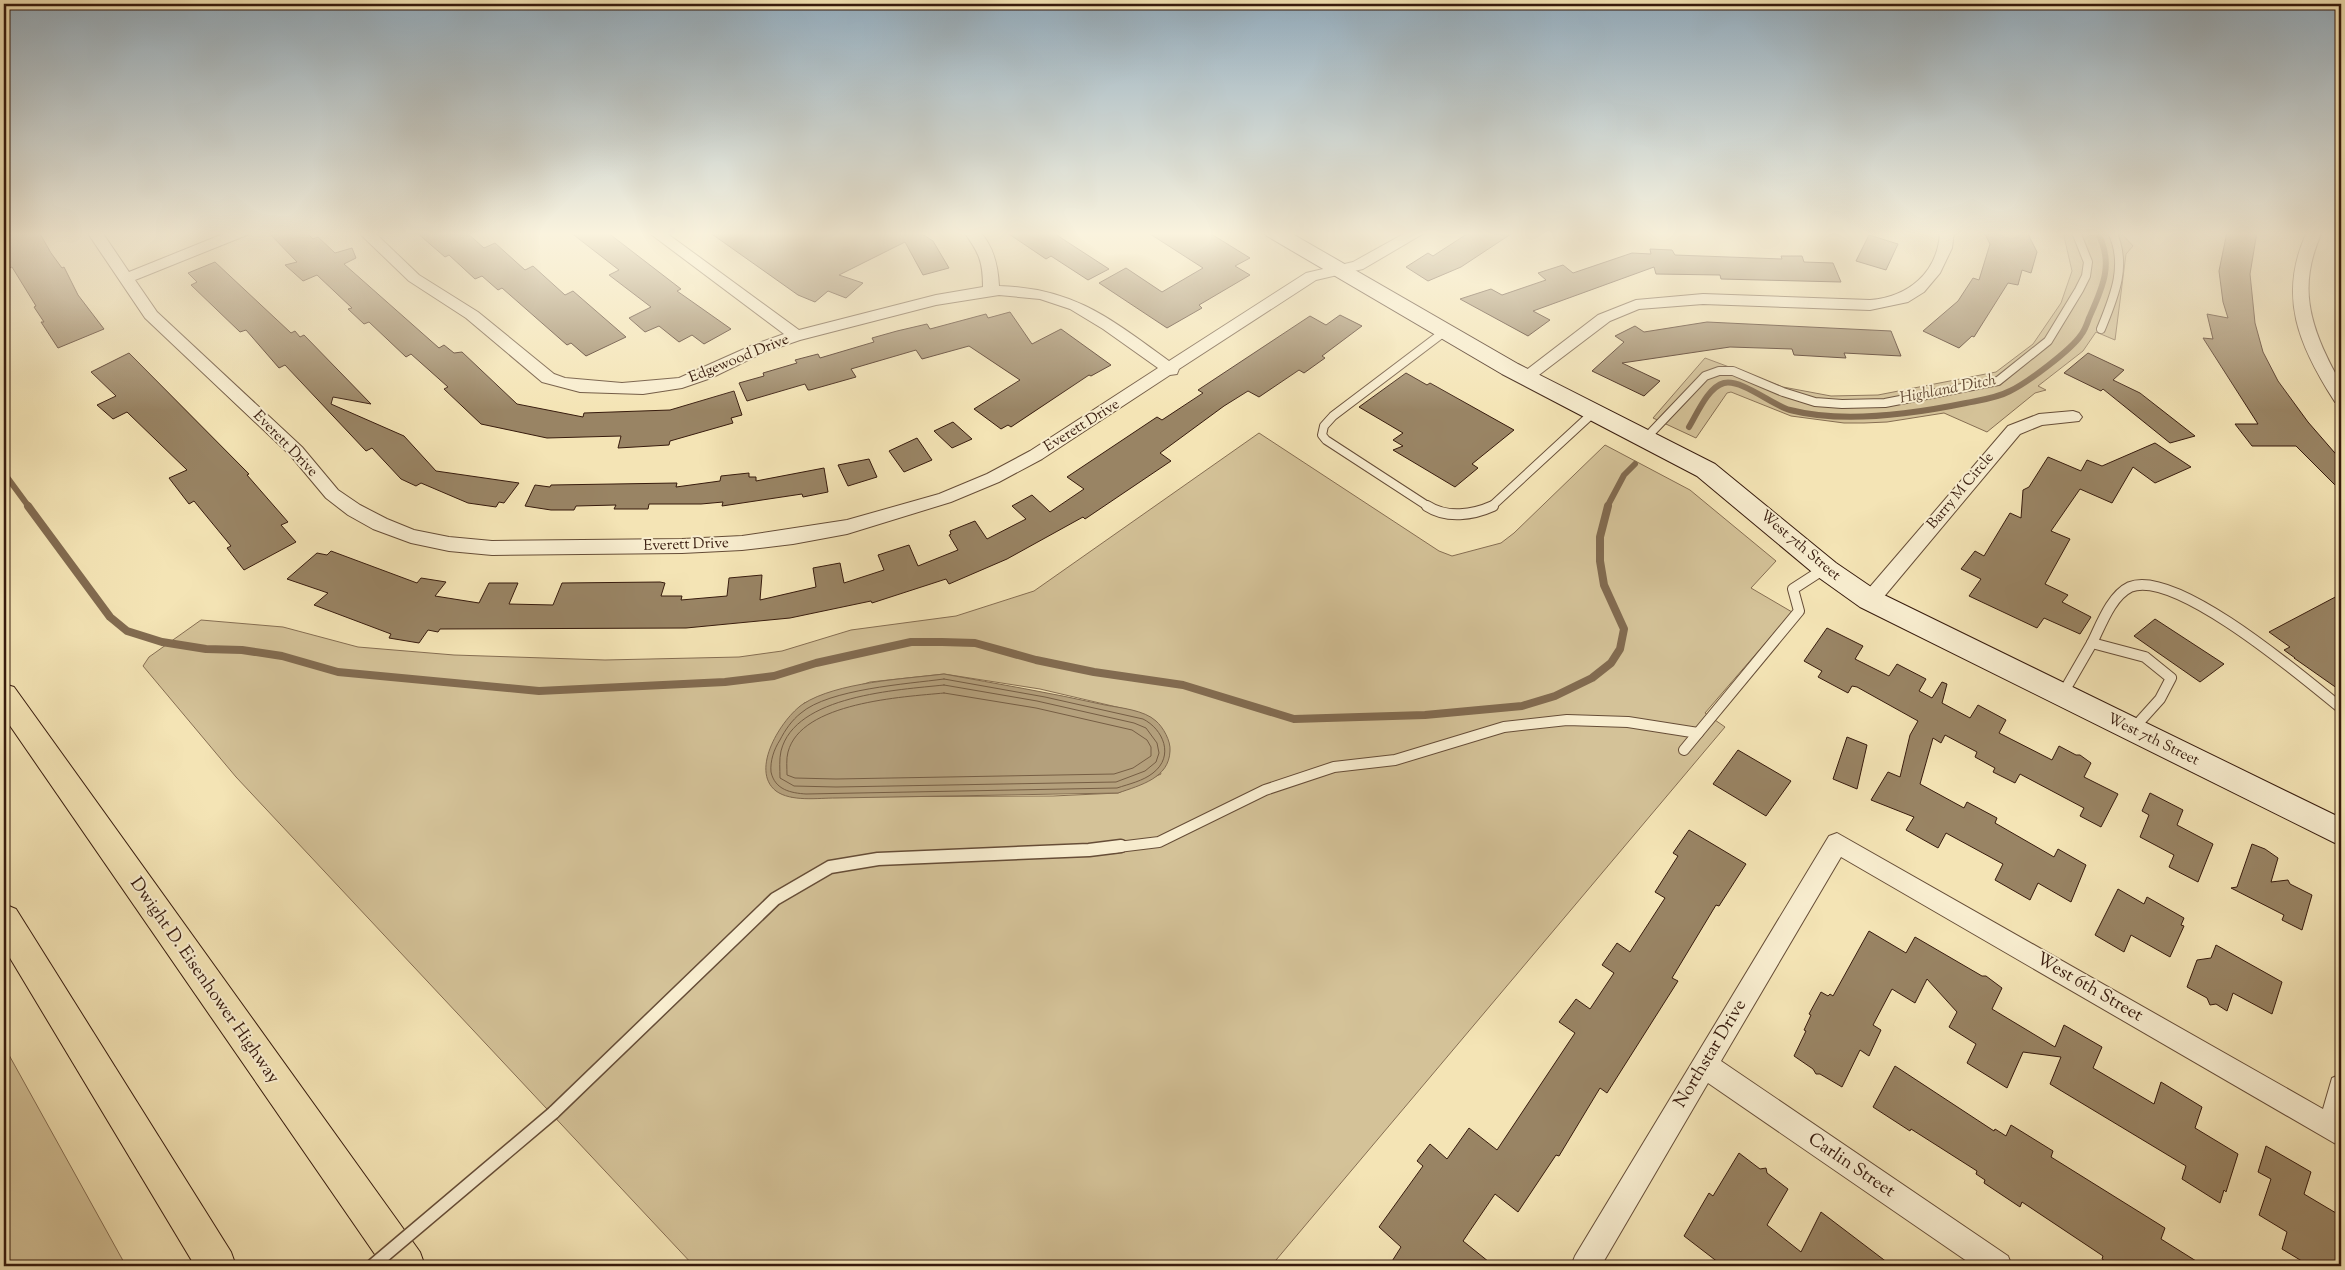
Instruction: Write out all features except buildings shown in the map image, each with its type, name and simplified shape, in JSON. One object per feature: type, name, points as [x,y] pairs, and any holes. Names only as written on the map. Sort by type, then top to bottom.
[{"type":"highway","name":"Dwight D. Eisenhower Highway","points":[[4,695],[406,1266]]},
{"type":"highway","points":[[4,919],[217,1266]]},
{"type":"main road","name":"West 7th Street","points":[[1374,291],[1525,377],[1706,470],[1729,486],[1824,569],[1870,600],[2341,833]]},
{"type":"street","name":"Everett Drive","points":[[135,291],[151,315],[296,451],[332,494],[354,510],[380,524],[411,536],[449,544],[492,548],[682,546],[742,543],[793,537],[876,519],[944,498],[993,478],[1036,455],[1171,370],[1288,291]]},
{"type":"street","name":"Edgewood Drive","points":[[434,291],[472,315],[548,378],[560,384],[577,387],[658,387],[676,385],[696,378],[767,345],[952,296],[983,291]]},
{"type":"street","points":[[736,291],[797,336]]},
{"type":"street","name":"Edgewood Drive","points":[[1007,291],[1042,294],[1074,305],[1171,370]]},
{"type":"street","points":[[1525,377],[1587,328],[1604,318],[1636,305],[1703,299],[1870,305],[1897,302],[1916,291]]},
{"type":"street","points":[[2300,291],[2306,332],[2341,398]]},
{"type":"street","name":"Barry M Circle","points":[[1870,600],[2014,430],[2039,420],[2072,417]]},
{"type":"street","name":"Northstar Drive","points":[[1585,1266],[1837,843]]},
{"type":"street","name":"West 6th Street","points":[[1837,843],[2336,1131]]},
{"type":"street","name":"Carlin Street","points":[[1704,1065],[1998,1266]]},
{"type":"street","points":[[2336,1131],[2341,1087]]},
{"type":"lane","points":[[1645,439],[1705,376],[1719,371],[1733,371],[1783,392],[1815,402],[1842,404],[1885,403],[1998,381],[2048,341],[2078,291]]},
{"type":"lane","points":[[2101,329],[2116,291]]},
{"type":"lane","points":[[1444,332],[1333,416],[1324,426],[1322,435],[1326,440],[1432,509],[1450,515],[1468,516],[1480,513],[1493,506],[1594,412]]},
{"type":"lane","points":[[1684,750],[1799,611],[1793,589],[1824,569]]},
{"type":"lane","points":[[2062,695],[2118,596],[2132,586],[2153,584],[2179,593],[2222,618],[2341,708]]},
{"type":"lane","points":[[2092,643],[2136,652],[2149,657],[2162,667],[2171,678],[2168,688],[2152,710],[2133,730]]},
{"type":"lane","points":[[372,1266],[553,1113],[775,899],[830,867],[878,859],[1090,850],[1160,842],[1265,790],[1325,770],[1395,760],[1504,727],[1567,720],[1611,721],[1698,733]]},
{"type":"shaded area","points":[[2065,291],[2121,291],[2115,340],[2096,332],[2083,351],[2038,386],[2046,390],[2035,393],[1987,432],[1944,413],[1887,422],[1864,423],[1844,423],[1791,416],[1731,392],[1727,393],[1696,438],[1653,418],[1705,358],[1783,387],[1831,396],[1878,395],[1996,372],[2033,344],[2061,303]]},
{"type":"shaded area","points":[[1259,433],[1439,551],[1452,556],[1501,543],[1514,533],[1605,445],[1690,490],[1776,561],[1751,588],[1792,612],[1705,713],[1725,727],[1271,1266],[694,1266],[236,777],[143,666],[149,657],[201,620],[283,627],[358,647],[454,655],[605,660],[739,657],[782,651],[851,630],[956,616],[1034,591]],"holes":[[[944,674],[1040,689],[1138,712],[1161,774],[1118,793],[1053,796],[791,797],[804,703],[870,682]]]},
{"type":"shaded area","points":[[4,1046],[126,1266],[4,1266]]},
{"type":"water","points":[[944,674],[1125,708],[1145,714],[1156,721],[1166,734],[1170,751],[1165,768],[1152,779],[1118,793],[805,799],[782,794],[776,791],[769,782],[766,771],[767,758],[772,745],[786,721],[803,704],[817,697],[852,686]]},
{"type":"waterway","name":"Highland Ditch","points":[[1689,427],[1708,395],[1724,383],[1748,388],[1790,410],[1833,416],[1855,417],[1901,414],[1994,397],[2018,387],[2068,349],[2084,331],[2100,291]]},
{"type":"waterway","points":[[1607,507],[1624,475],[1635,464]]},
{"type":"waterway","points":[[4,473],[29,507]]},
{"type":"waterway","points":[[28,506],[110,617],[127,631],[162,642],[206,649],[242,650],[282,656],[338,672],[539,691],[725,682],[774,676],[816,663],[911,642],[975,643],[1036,660],[1094,672],[1183,685],[1294,719],[1425,715],[1522,706],[1555,696],[1592,678],[1611,663],[1620,649],[1624,629],[1604,585],[1600,561],[1600,537],[1608,506]]}]
